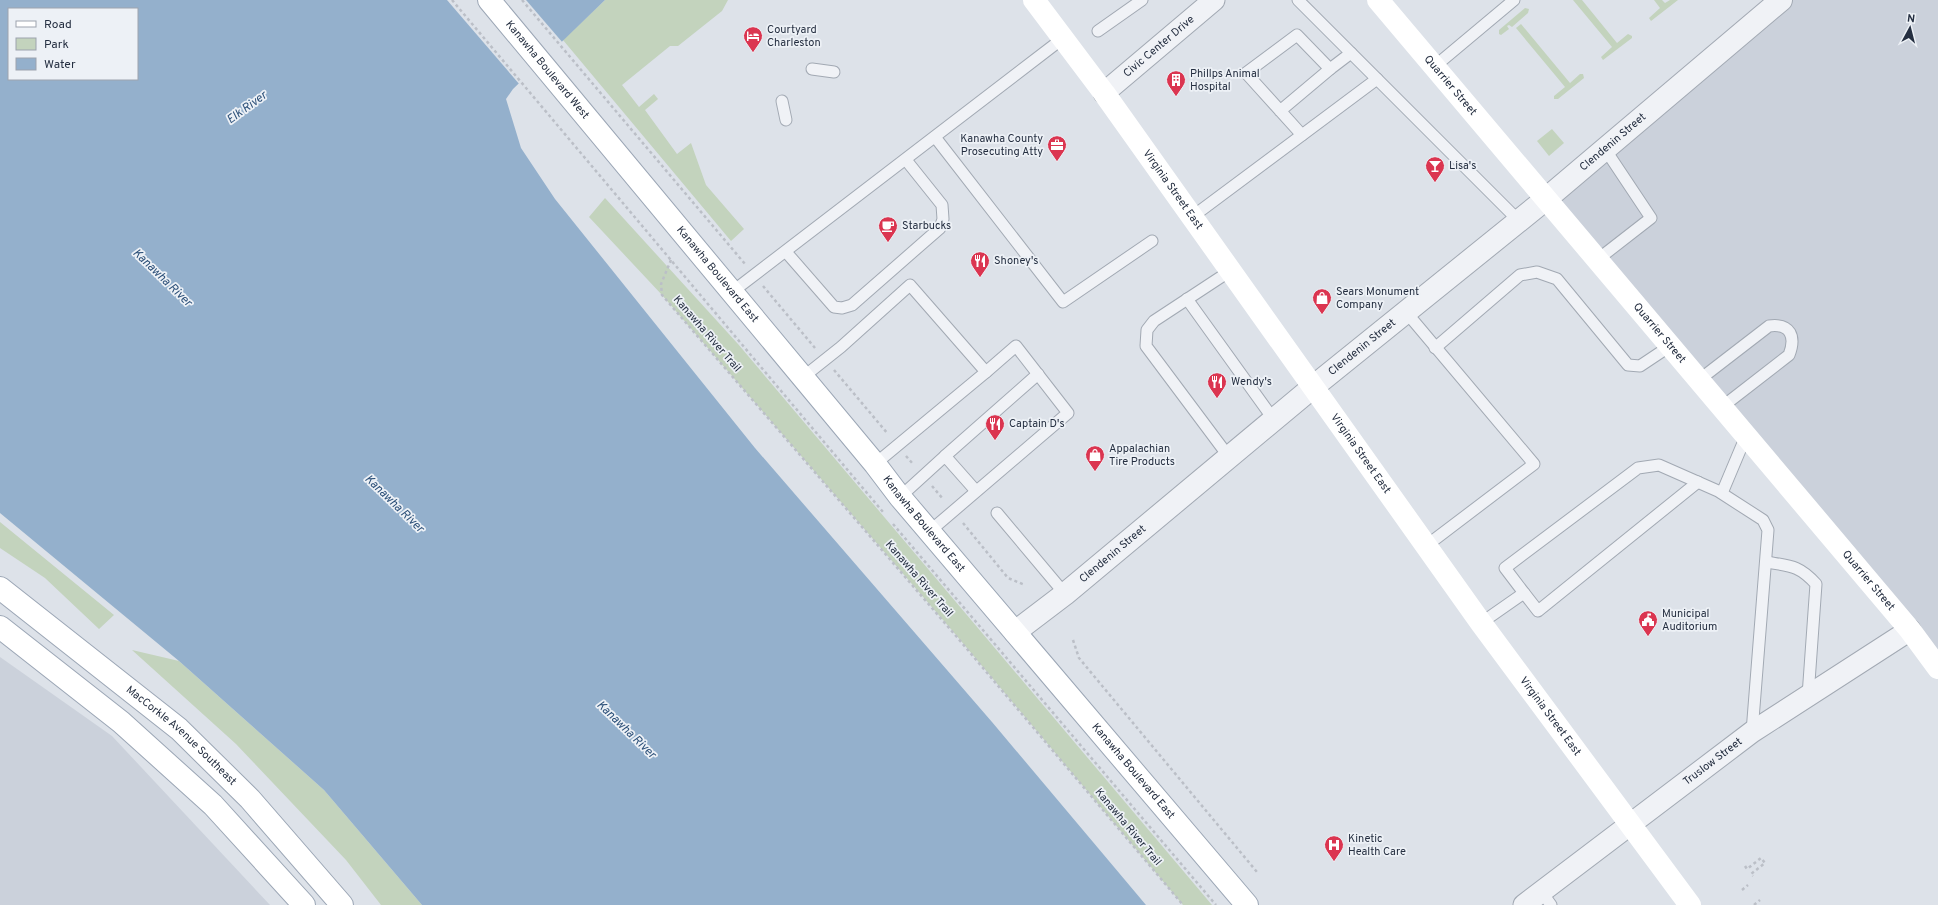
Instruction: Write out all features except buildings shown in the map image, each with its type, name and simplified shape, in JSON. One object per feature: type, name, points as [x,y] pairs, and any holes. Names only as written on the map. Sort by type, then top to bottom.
[{"type":"main road","name":"Kanawha Boulevard West","points":[[489,0],[605,140]]},
{"type":"main road","name":"Virginia Street East","points":[[1034,0],[1104,94],[1481,623],[1690,905]]},
{"type":"main road","name":"Quarrier Street","points":[[1378,0],[1910,630],[1938,668]]},
{"type":"main road","name":"Kanawha Boulevard East","points":[[605,140],[875,464],[900,497],[1247,905]]},
{"type":"main road","name":"MacCorkle Avenue Southeast","points":[[0,588],[179,729],[250,799],[342,905]]},
{"type":"main road","points":[[0,627],[121,722],[213,805],[304,905]]},
{"type":"street","name":"Civic Center Drive","points":[[1104,94],[1214,0]]},
{"type":"street","name":"Clendenin Street","points":[[1015,632],[1065,594],[1313,387],[1546,199],[1781,0]]},
{"type":"street","name":"Truslow Street","points":[[1534,902],[1630,824],[1752,732],[1910,630]]},
{"type":"lane","points":[[1098,31],[1142,0]]},
{"type":"lane","points":[[1298,0],[1519,221]]},
{"type":"lane","points":[[1434,67],[1514,0]]},
{"type":"lane","points":[[1302,135],[1246,74],[1297,35],[1330,69]]},
{"type":"lane","points":[[732,292],[1062,39]]},
{"type":"lane","points":[[1280,111],[1351,53]]},
{"type":"lane","points":[[812,69],[834,72]]},
{"type":"lane","points":[[1192,217],[1377,79]]},
{"type":"lane","points":[[782,101],[786,120]]},
{"type":"lane","points":[[935,137],[1063,302],[1152,241]]},
{"type":"lane","points":[[1597,260],[1651,218],[1605,148]]},
{"type":"lane","points":[[786,252],[834,307],[852,305],[940,228],[943,219],[942,205],[906,160]]},
{"type":"lane","points":[[1229,457],[1146,346],[1147,330],[1154,321],[1230,271]]},
{"type":"lane","points":[[1435,348],[1520,274],[1537,272],[1557,279],[1628,365],[1640,366],[1670,346]]},
{"type":"lane","points":[[802,378],[841,347],[910,285],[986,372]]},
{"type":"lane","points":[[1186,300],[1274,420]]},
{"type":"lane","points":[[1406,312],[1534,464],[1426,546]]},
{"type":"lane","points":[[1699,380],[1769,326],[1777,325],[1786,328],[1792,335],[1793,346],[1789,355],[1722,407]]},
{"type":"lane","points":[[875,464],[1016,346],[1068,412],[930,531]]},
{"type":"lane","points":[[900,497],[1038,374]]},
{"type":"lane","points":[[1722,493],[1746,436]]},
{"type":"lane","points":[[945,456],[976,491]]},
{"type":"lane","points":[[1698,482],[1538,611],[1505,568],[1638,468],[1660,465],[1698,482],[1722,493],[1763,520],[1768,530],[1752,732]]},
{"type":"lane","points":[[997,514],[1065,594]]},
{"type":"lane","points":[[1766,562],[1794,566],[1808,574],[1816,584],[1808,696]]},
{"type":"lane","points":[[1481,623],[1524,593]]},
{"type":"path","points":[[452,0],[586,157]]},
{"type":"path","points":[[522,0],[625,123]]},
{"type":"path","name":"Kanawha River Trail","points":[[671,260],[661,284],[662,295],[956,636],[1183,905]]},
{"type":"path","points":[[1073,640],[1079,658],[1257,872]]},
{"type":"path","points":[[1745,866],[1747,869],[1761,858],[1765,863],[1750,874],[1752,876]]},
{"type":"path","points":[[1742,890],[1748,885]]},
{"type":"path","points":[[1754,905],[1760,900]]},
{"type":"shaded area","points":[[1782,0],[1938,0],[1938,668],[1546,199]]},
{"type":"shaded area","points":[[0,657],[112,736],[270,905],[0,905]]},
{"type":"green space","points":[[605,0],[728,0],[722,11],[678,46],[670,46],[622,85],[639,107],[654,94],[658,99],[645,110],[677,154],[691,143],[706,185],[744,229],[731,241],[563,40]]},
{"type":"green space","points":[[1573,0],[1582,0],[1617,43],[1628,34],[1632,36],[1632,38],[1603,60],[1601,57],[1612,47]]},
{"type":"green space","points":[[1654,0],[1662,0],[1665,3],[1670,0],[1678,0],[1651,21],[1649,18],[1660,8]]},
{"type":"green space","points":[[1525,8],[1529,9],[1528,13],[1512,27],[1509,25],[1507,26],[1509,29],[1501,35],[1499,34],[1499,30]]},
{"type":"green space","points":[[1521,24],[1570,83],[1580,74],[1583,74],[1584,78],[1558,99],[1554,99],[1554,96],[1565,87],[1516,28]]},
{"type":"green space","points":[[1552,129],[1564,143],[1549,156],[1537,141]]},
{"type":"green space","points":[[605,198],[738,344],[1212,905],[1183,905],[956,635],[662,295],[589,217]]},
{"type":"green space","points":[[0,522],[114,615],[99,629],[45,578],[0,548]]},
{"type":"green space","points":[[132,650],[179,661],[324,790],[422,905],[381,905],[346,860],[236,744]]},
{"type":"water","points":[[0,0],[605,0],[513,89],[506,99],[521,148],[555,199],[755,448],[992,722],[1146,905],[422,905],[324,790],[179,661],[0,513]]},
{"type":"pier","points":[[447,0],[526,0],[563,43],[520,85]]},
{"type":"place","name":"Courtyard Charleston","points":[[753,53]]},
{"type":"place","name":"Phillps Animal Hospital","points":[[1176,97]]},
{"type":"place","name":"Kanawha County Prosecuting Atty","points":[[1057,162]]},
{"type":"place","name":"Lisa's","points":[[1435,183]]},
{"type":"place","name":"Starbucks","points":[[888,243]]},
{"type":"place","name":"Shoney's","points":[[980,278]]},
{"type":"place","name":"Sears Monument Company","points":[[1322,315]]},
{"type":"place","name":"Wendy's","points":[[1217,399]]},
{"type":"place","name":"Captain D's","points":[[995,441]]},
{"type":"place","name":"Appalachian Tire Products","points":[[1095,472]]},
{"type":"place","name":"Municipal Auditorium","points":[[1648,637]]},
{"type":"place","name":"Kinetic Health Care","points":[[1334,862]]},
{"type":"water label","name":"Elk River","points":[[247,108]]},
{"type":"water label","name":"Kanawha River","points":[[162,278]]},
{"type":"water label","name":"Kanawha River","points":[[394,504]]},
{"type":"water label","name":"Kanawha River","points":[[626,730]]}]
